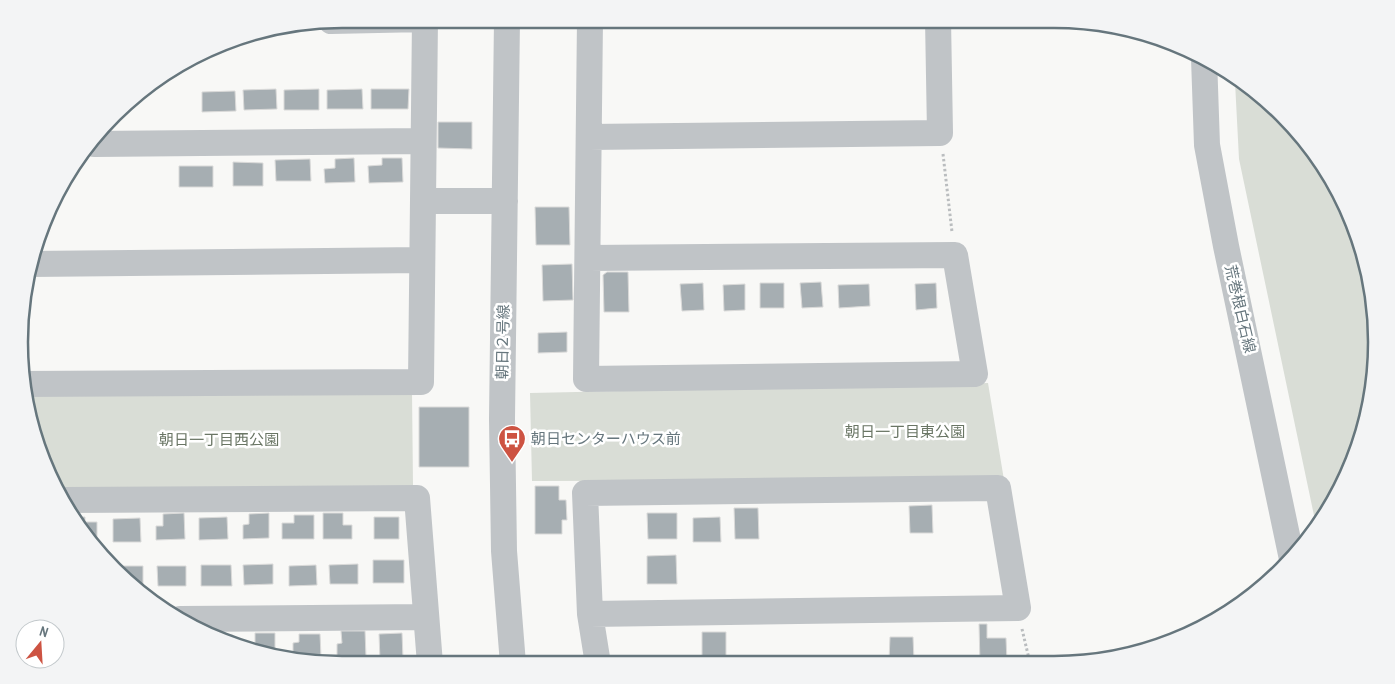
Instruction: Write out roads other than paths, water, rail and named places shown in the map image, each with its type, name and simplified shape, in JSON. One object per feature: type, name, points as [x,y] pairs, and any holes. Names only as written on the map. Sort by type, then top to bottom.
[{"type":"street","points":[[30,384],[421,382],[425,28]]},
{"type":"street","name":"朝日２号線","points":[[507,28],[502,419],[504,523],[512,656]]},
{"type":"street","points":[[589,258],[955,255],[975,374],[586,378],[589,258],[590,28]]},
{"type":"street","points":[[589,137],[940,133],[938,28]]},
{"type":"street","name":"荒巻根白石線","points":[[1204,67],[1207,145],[1226,246],[1290,548]]},
{"type":"street","points":[[98,144],[423,141]]},
{"type":"street","points":[[423,201],[506,201]]},
{"type":"street","points":[[37,264],[422,260]]},
{"type":"street","points":[[590,614],[1018,608],[998,488],[585,492],[590,614],[597,656]]},
{"type":"street","points":[[71,500],[417,498],[424,617],[429,656]]},
{"type":"street","points":[[192,618],[424,617]]},
{"type":"place","name":"朝日センターハウス前","points":[[512,463]]},
{"type":"park label","name":"朝日一丁目東公園","points":[[905,432]]},
{"type":"park label","name":"朝日一丁目西公園","points":[[219,440]]}]
